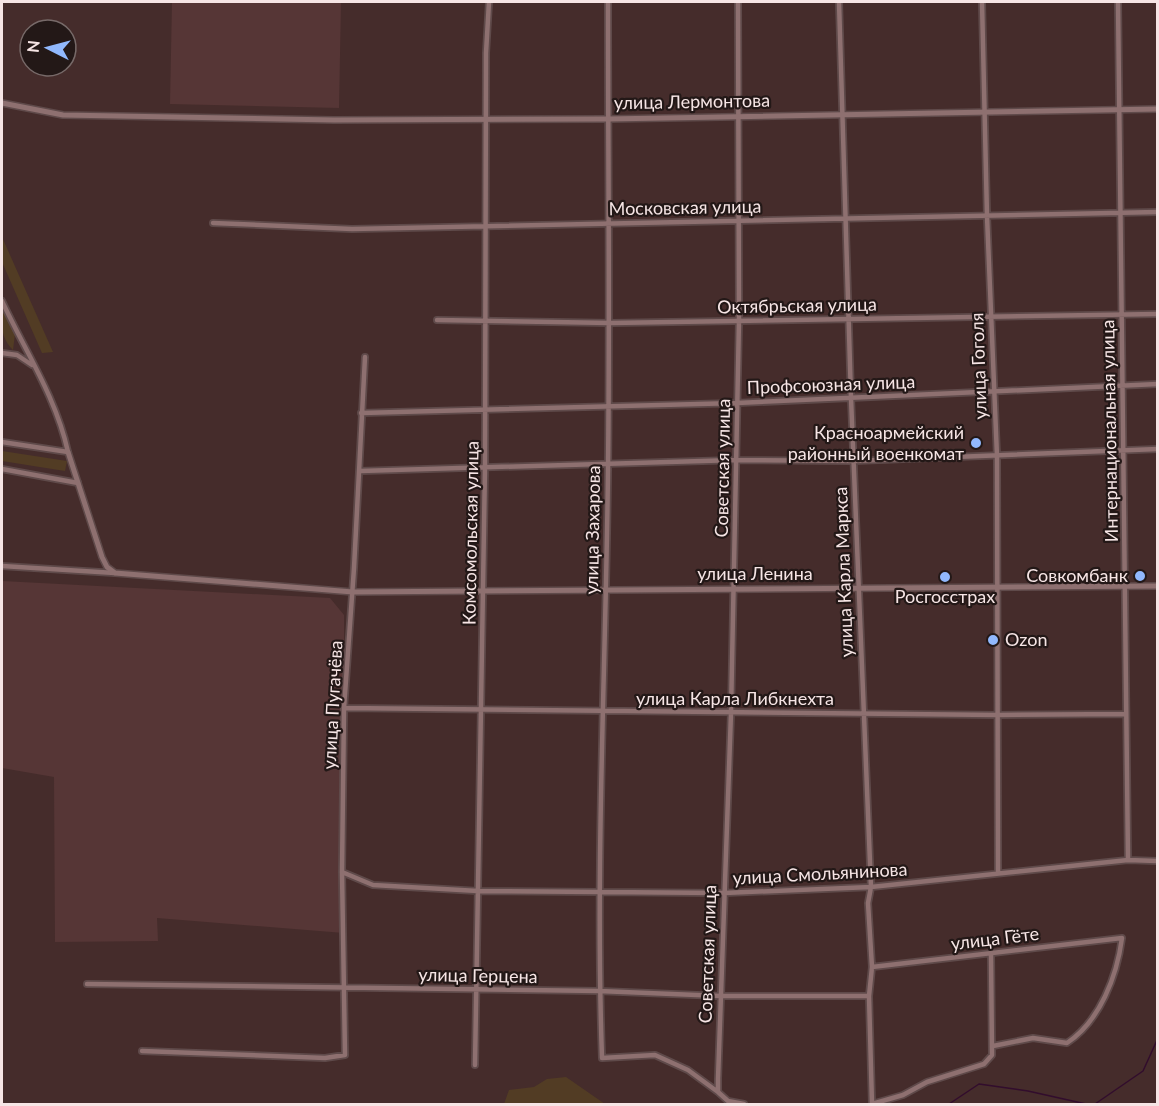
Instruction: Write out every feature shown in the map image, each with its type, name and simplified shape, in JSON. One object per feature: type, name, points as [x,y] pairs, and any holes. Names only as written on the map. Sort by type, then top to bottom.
[{"type":"street","name":"Комсомольская улица","points":[[475,1065],[484,591],[486,53],[489,2]]},
{"type":"street","name":"улица Захарова","points":[[608,2],[608,222],[611,323],[607,407],[606,590],[602,711],[600,991],[602,1058],[656,1055],[688,1070],[718,1092]]},
{"type":"street","name":"Советская улица","points":[[718,1092],[731,713],[739,320],[738,2]]},
{"type":"street","name":"улица Карла Маркса","points":[[839,2],[853,461],[871,887],[868,903],[872,967],[869,996],[872,1104]]},
{"type":"street","name":"улица Гоголя","points":[[982,2],[987,112],[987,216],[997,456],[998,873]]},
{"type":"street","name":"Интернациональная улица","points":[[1118,2],[1128,860]]},
{"type":"street","name":"улица Лермонтова","points":[[2,103],[63,115],[227,118],[608,119],[1158,109]]},
{"type":"street","name":"Московская улица","points":[[213,223],[352,229],[1158,212]]},
{"type":"street","points":[[2,300],[34,367],[49,392],[61,421],[68,452],[102,557],[106,567],[115,573]]},
{"type":"street","name":"Октябрьская улица","points":[[437,320],[611,323],[1158,314]]},
{"type":"street","points":[[2,353],[17,355],[34,367]]},
{"type":"street","name":"улица Пугачёва","points":[[142,1050],[326,1058],[345,1055],[342,872],[344,708],[360,471],[364,357]]},
{"type":"street","name":"Профсоюзная улица","points":[[361,412],[737,403],[1158,384]]},
{"type":"street","points":[[2,442],[68,452]]},
{"type":"street","points":[[360,471],[608,466],[736,460],[853,461],[1158,449]]},
{"type":"street","points":[[2,469],[78,483]]},
{"type":"street","points":[[2,566],[115,573]]},
{"type":"street","name":"улица Ленина","points":[[115,573],[353,592],[1158,586]]},
{"type":"street","name":"улица Карла Либкнехта","points":[[344,708],[998,716],[1126,714]]},
{"type":"street","name":"улица Смольянинова","points":[[342,872],[373,885],[478,891],[724,893],[871,887],[1128,860],[1157,861]]},
{"type":"street","name":"улица Гёте","points":[[872,967],[1122,938],[1109,990],[1082,1033],[1067,1043],[1033,1038],[993,1046]]},
{"type":"street","points":[[872,1104],[903,1095],[937,1078],[984,1064],[992,1055],[991,953]]},
{"type":"street","name":"улица Герцена","points":[[87,984],[600,991],[721,996],[869,996]]},
{"type":"street","points":[[718,1092],[728,1101],[744,1104]]},
{"type":"shaded area","points":[[172,2],[341,2],[339,108],[170,104]]},
{"type":"shaded area","points":[[2,237],[53,352],[42,353],[2,262]]},
{"type":"shaded area","points":[[2,306],[15,334],[13,350],[4,335]]},
{"type":"shaded area","points":[[2,451],[67,461],[65,471],[2,461]]},
{"type":"shaded area","points":[[2,581],[330,598],[344,615],[344,933],[157,918],[158,941],[55,942],[54,777],[2,768]]},
{"type":"shaded area","points":[[566,1077],[605,1104],[504,1104],[509,1090],[534,1087],[547,1079]]},
{"type":"waterway","points":[[1095,1104],[1143,1071],[1158,1038]]},
{"type":"waterway","points":[[949,1104],[979,1084],[1028,1091],[1086,1104]]},
{"type":"place","name":"Красноармейский районный военкомат","points":[[976,443]]},
{"type":"place","name":"Совкомбанк","points":[[1140,576]]},
{"type":"place","name":"Росгосстрах","points":[[945,577]]},
{"type":"place","name":"Ozon","points":[[993,640]]}]
